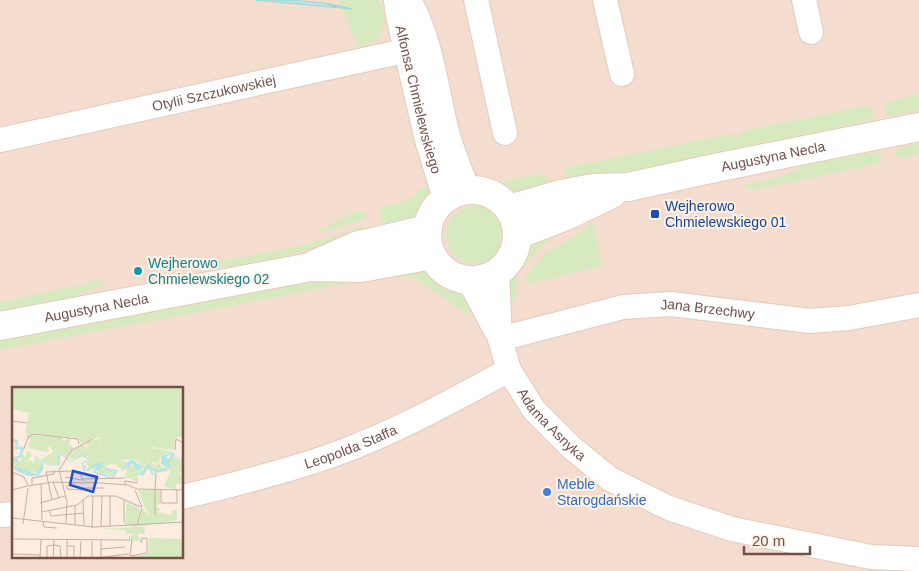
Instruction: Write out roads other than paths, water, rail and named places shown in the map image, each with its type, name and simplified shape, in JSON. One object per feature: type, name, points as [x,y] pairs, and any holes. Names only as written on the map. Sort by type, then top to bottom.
[{"type":"main road","name":"Augustyna Necla","points":[[509,209],[585,189],[628,187],[919,127]]},
{"type":"main road","name":"Augustyna Necla","points":[[517,235],[566,216],[628,187]]},
{"type":"main road","points":[[483,191],[498,198],[509,209],[515,222],[517,235],[515,250],[508,263],[497,272],[484,278],[469,280],[454,276],[448,272],[432,255],[428,242],[428,229],[431,218],[437,207],[456,195],[483,191]]},
{"type":"main road","name":"Augustyna Necla","points":[[310,267],[356,246],[428,229]]},
{"type":"main road","name":"Augustyna Necla","points":[[0,326],[310,267],[361,268],[432,255]]},
{"type":"street","name":"Alfonsa Chmielewskiego","points":[[396,0],[417,48],[447,132],[456,195]]},
{"type":"street","name":"Alfonsa Chmielewskiego","points":[[409,0],[415,12],[417,48]]},
{"type":"street","points":[[476,0],[505,134]]},
{"type":"street","points":[[605,0],[622,74]]},
{"type":"street","points":[[804,0],[811,32]]},
{"type":"street","name":"Otylii Szczukowskiej","points":[[0,140],[417,48]]},
{"type":"street","name":"Adama Asnyka","points":[[497,272],[500,339],[508,370],[534,410],[572,448],[610,479],[669,508],[732,529],[871,564],[919,559]]},
{"type":"street","name":"Adama Asnyka","points":[[469,280],[500,339]]},
{"type":"street","name":"Jana Brzechwy","points":[[500,339],[623,307],[670,304],[810,321],[849,318],[919,305]]},
{"type":"street","name":"Leopolda Staffa","points":[[184,497],[247,481],[334,454],[433,411],[508,370]]},
{"type":"water","points":[[255,0],[317,2],[352,9]]},
{"type":"place","name":"Wejherowo Chmielewskiego 01","points":[[655,214]]},
{"type":"place","name":"Wejherowo Chmielewskiego 02","points":[[138,271]]},
{"type":"place","name":"Meble Starogdańskie","points":[[547,492]]}]
